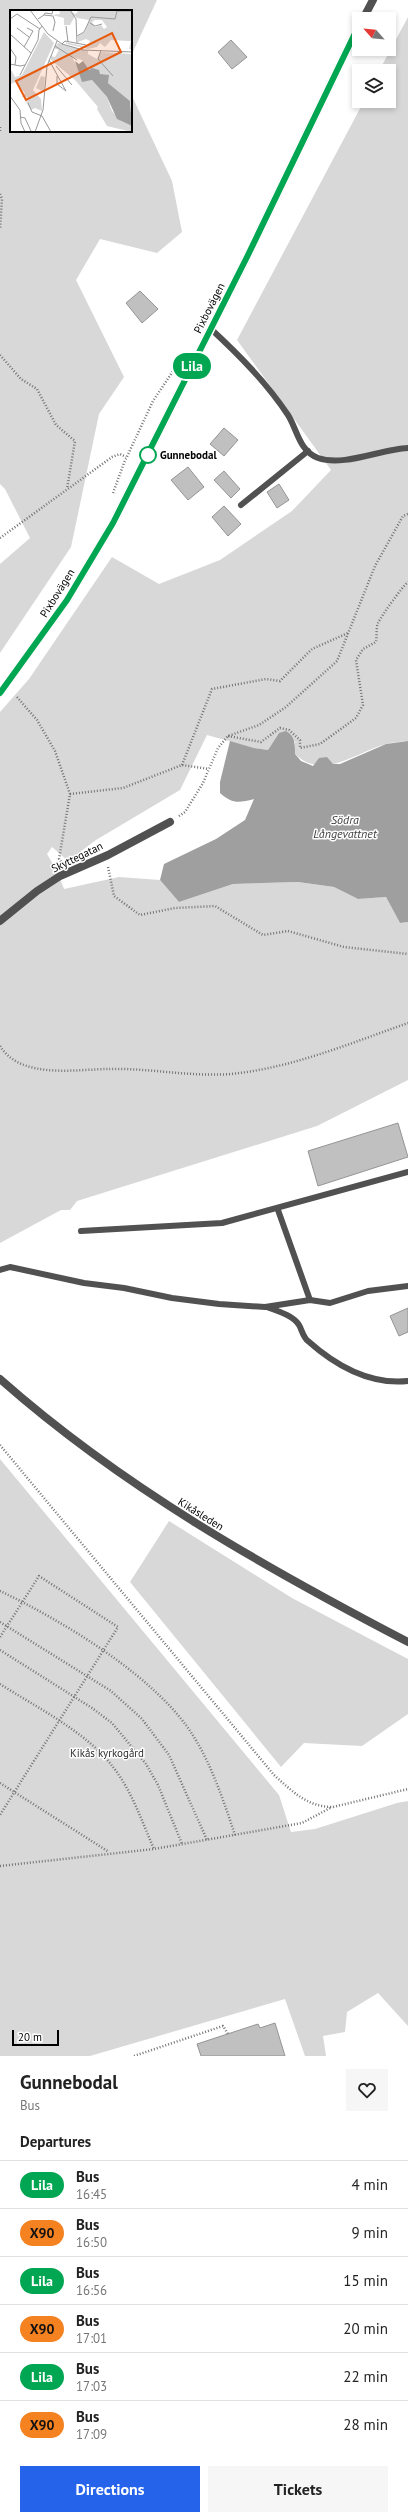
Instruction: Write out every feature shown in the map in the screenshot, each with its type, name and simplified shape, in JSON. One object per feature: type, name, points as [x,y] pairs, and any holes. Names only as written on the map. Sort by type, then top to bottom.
[{"type":"street","points":[[366,12],[373,0]]},
{"type":"street","name":"Pixbovägen","points":[[0,693],[67,600],[113,523],[211,329],[352,39]]},
{"type":"street","name":"Skyttegatan","points":[[0,922],[37,891],[69,872],[108,855],[170,822]]},
{"type":"street","name":"Kikåsleden","points":[[0,1379],[60,1427],[166,1505],[307,1589],[408,1642]]},
{"type":"lane","points":[[211,329],[252,369],[288,416],[297,436],[308,451],[318,458],[341,460],[394,449],[408,448]]},
{"type":"lane","points":[[242,505],[308,451]]},
{"type":"lane","points":[[81,1231],[222,1223],[278,1210],[408,1172]]},
{"type":"lane","points":[[278,1210],[310,1300]]},
{"type":"lane","points":[[0,1270],[10,1268],[84,1283],[124,1288],[192,1301],[265,1307],[284,1313],[298,1323],[306,1339],[333,1362],[368,1379],[408,1381]]},
{"type":"lane","points":[[265,1307],[310,1300],[330,1303],[368,1292],[408,1286]]},
{"type":"path","points":[[0,194],[2,199],[0,229]]},
{"type":"path","points":[[112,497],[128,455],[144,424],[153,401],[184,354]]},
{"type":"path","points":[[0,355],[21,379],[37,389],[56,426],[75,441],[67,489]]},
{"type":"path","points":[[0,538],[112,457],[120,454],[128,455]]},
{"type":"path","points":[[170,822],[185,812],[218,748],[228,736],[259,725],[286,707],[337,661],[376,566],[402,516],[408,514]]},
{"type":"path","points":[[228,736],[261,742],[280,728],[289,730],[300,740],[300,748],[320,744],[356,718],[363,705],[356,660],[363,649],[376,642],[378,624],[398,596],[402,587],[408,582]]},
{"type":"path","points":[[182,765],[212,689],[266,679],[280,681],[312,649],[348,632]]},
{"type":"path","points":[[17,696],[37,720],[55,752],[70,794],[59,859],[69,872]]},
{"type":"path","points":[[70,794],[123,788],[182,765],[209,768]]},
{"type":"path","points":[[108,855],[108,874],[114,896],[140,915],[175,908],[216,906],[263,935],[288,931],[344,947],[408,954]]},
{"type":"path","points":[[0,1046],[3,1051],[24,1066],[54,1069],[116,1068],[168,1074],[231,1074],[295,1062],[408,1023]]},
{"type":"path","points":[[1,1446],[274,1775],[308,1802],[320,1807],[333,1807],[408,1789]]},
{"type":"path","points":[[0,1637],[39,1576],[118,1627],[0,1815]]},
{"type":"path","points":[[0,1591],[23,1602],[130,1669],[151,1687],[194,1737],[227,1811],[235,1835]]},
{"type":"path","points":[[0,1622],[86,1677],[111,1691],[142,1719],[156,1736],[178,1774],[207,1840]]},
{"type":"path","points":[[0,1650],[112,1723],[146,1764],[158,1784],[182,1844]]},
{"type":"path","points":[[0,1684],[91,1744],[113,1766],[127,1789],[154,1849]]},
{"type":"path","points":[[0,1783],[109,1852]]},
{"type":"path","points":[[0,1866],[109,1852],[154,1849],[207,1840],[302,1823],[333,1807]]},
{"type":"path","points":[[134,2056],[223,2026],[228,2034]]},
{"type":"green space","points":[[0,0],[157,0],[132,54],[132,10],[10,10],[10,132],[132,132],[132,96],[172,181],[182,232],[157,253],[100,239],[76,280],[124,377],[99,414],[71,547],[0,653],[0,564],[30,538],[5,489],[0,484]]},
{"type":"green space","points":[[408,17],[408,741],[386,744],[351,758],[328,765],[316,765],[305,761],[294,753],[295,742],[279,733],[268,750],[254,748],[207,735],[180,790],[96,840],[68,861],[52,847],[47,854],[58,873],[64,889],[119,877],[160,880],[179,902],[233,884],[298,882],[334,887],[358,899],[386,897],[400,923],[408,922],[408,1080],[317,1126],[77,1201],[70,1210],[61,1210],[0,1243],[0,712],[29,679],[112,557],[159,584],[220,560],[292,511],[331,470],[237,340],[360,108],[396,108],[396,64],[383,64],[387,56],[396,56],[396,39]]},
{"type":"green space","name":"Kikås kyrkogård","points":[[0,1459],[279,1795],[291,1832],[315,1829],[397,1803],[408,1801],[408,2026],[378,1993],[347,2012],[345,2032],[323,2036],[326,2056],[305,2056],[285,1999],[90,2056],[0,2056]]},
{"type":"green space","points":[[169,1521],[292,1598],[408,1659],[408,1714],[362,1746],[304,1743],[281,1767],[130,1582]]},
{"type":"water","name":"Södra Långevattnet","points":[[286,731],[293,738],[295,744],[295,754],[301,761],[313,766],[319,758],[327,757],[333,764],[340,764],[386,744],[408,741],[408,922],[400,923],[386,897],[358,899],[334,887],[298,882],[233,884],[179,902],[160,880],[164,864],[216,839],[245,820],[254,799],[236,802],[224,797],[220,793],[220,782],[230,741],[254,748],[268,750],[279,733]]},
{"type":"building","points":[[231,40],[247,57],[232,69],[218,52]]},
{"type":"building","points":[[140,291],[158,309],[142,323],[126,303]]},
{"type":"building","points":[[224,428],[238,440],[224,456],[210,444]]},
{"type":"building","points":[[188,467],[204,487],[188,500],[171,480]]},
{"type":"building","points":[[224,471],[240,489],[231,498],[214,480]]},
{"type":"building","points":[[279,484],[289,500],[277,508],[267,492]]},
{"type":"building","points":[[224,506],[241,524],[228,536],[212,517]]},
{"type":"building","points":[[398,1123],[408,1157],[318,1186],[308,1151]]},
{"type":"building","points":[[408,1308],[408,1332],[399,1336],[390,1316]]},
{"type":"building","points":[[275,2023],[285,2056],[201,2056],[197,2044],[258,2024],[260,2028]]},
{"type":"bus line","name":"Lila","points":[[0,693],[39,642],[67,600],[113,523],[256,239],[352,39]]},
{"type":"place","name":"Gunnebodal","points":[[148,455]]}]
